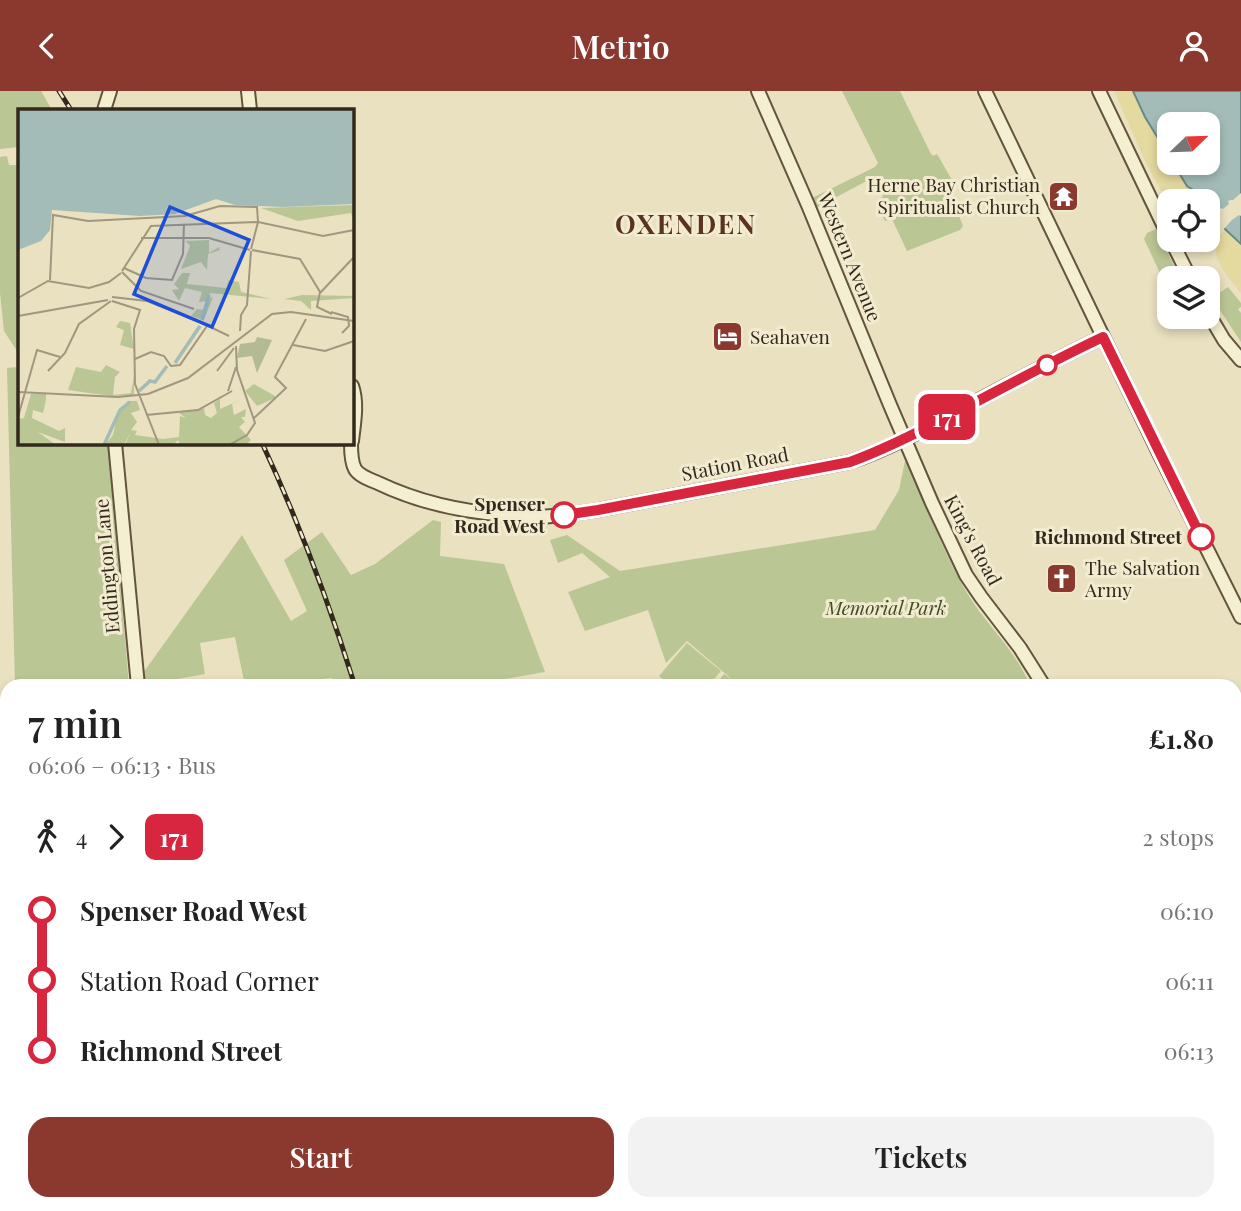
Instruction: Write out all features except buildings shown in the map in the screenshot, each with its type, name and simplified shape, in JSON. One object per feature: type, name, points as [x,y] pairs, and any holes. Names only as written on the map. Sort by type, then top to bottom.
[{"type":"street","points":[[248,91],[250,109]]},
{"type":"street","name":"Western Avenue","points":[[758,91],[904,439]]},
{"type":"street","points":[[985,91],[1241,617]]},
{"type":"street","points":[[1099,91],[1157,211]]},
{"type":"street","points":[[1218,329],[1241,360]]},
{"type":"street","name":"Station Road","points":[[352,445],[355,470],[391,490],[426,501],[461,510],[537,517],[598,510],[850,462],[904,439],[1103,337]]},
{"type":"street","points":[[354,393],[354,421]]},
{"type":"street","name":"King's Road","points":[[904,439],[966,575],[1040,679]]},
{"type":"street","name":"Eddington Lane","points":[[115,445],[137,679]]},
{"type":"green space","points":[[0,91],[41,91],[51,109],[18,109],[18,147],[0,149]]},
{"type":"green space","points":[[842,91],[900,91],[931,154],[937,154],[956,187],[950,193],[963,226],[960,230],[907,251],[892,219],[885,221],[876,203],[883,196],[874,177],[814,209],[810,199],[875,167],[878,163]]},
{"type":"green space","points":[[7,156],[9,165],[18,165],[18,351],[4,331],[0,293],[0,157]]},
{"type":"green space","points":[[1156,229],[1157,252],[1167,252],[1174,266],[1157,267],[1144,239],[1147,233]]},
{"type":"green space","points":[[1228,287],[1241,303],[1238,309],[1241,313],[1241,342],[1220,310],[1220,292]]},
{"type":"green space","points":[[18,367],[18,445],[108,445],[128,679],[15,679],[7,368]]},
{"type":"green space","name":"Memorial Park","points":[[906,456],[934,526],[967,593],[1009,649],[1027,679],[731,679],[687,641],[666,663],[648,610],[585,631],[568,592],[610,577],[582,553],[558,563],[550,540],[567,535],[620,571],[875,530],[899,490]]},
{"type":"green space","points":[[433,520],[441,522],[440,556],[504,564],[545,672],[505,679],[244,679],[235,637],[200,643],[205,674],[178,679],[144,679],[143,673],[242,535],[291,621],[307,611],[284,560],[322,532],[351,575],[375,564]]},
{"type":"green space","points":[[687,643],[721,671],[714,679],[662,679],[659,676]]},
{"type":"sand","points":[[1114,91],[1146,91],[1157,112],[1157,175],[1190,175],[1197,189],[1160,189]]},
{"type":"sand","points":[[1225,230],[1241,244],[1241,293],[1219,263],[1216,252],[1220,252],[1220,237]]},
{"type":"water","points":[[1133,91],[1241,91],[1241,244],[1220,222],[1220,189],[1192,189],[1180,175],[1220,175],[1220,112],[1157,112],[1157,136]]},
{"type":"pier","points":[[1241,193],[1241,216],[1232,220],[1222,231],[1220,209]]},
{"type":"railway","points":[[59,91],[70,109]]},
{"type":"railway","points":[[263,445],[313,563],[353,679]]},
{"type":"bus line","name":"171","points":[[564,515],[850,462],[904,439],[1103,337],[1201,537]]},
{"type":"place","name":"Herne Bay Christian Spiritualist Church","points":[[1063,196]]},
{"type":"place","name":"Seahaven","points":[[727,337]]},
{"type":"place","name":"Spenser Road West","points":[[564,515]]},
{"type":"place","name":"Richmond Street","points":[[1201,537]]},
{"type":"place","name":"The Salvation Army","points":[[1062,579]]},
{"type":"district","name":"OXENDEN","points":[[686,225]]}]
